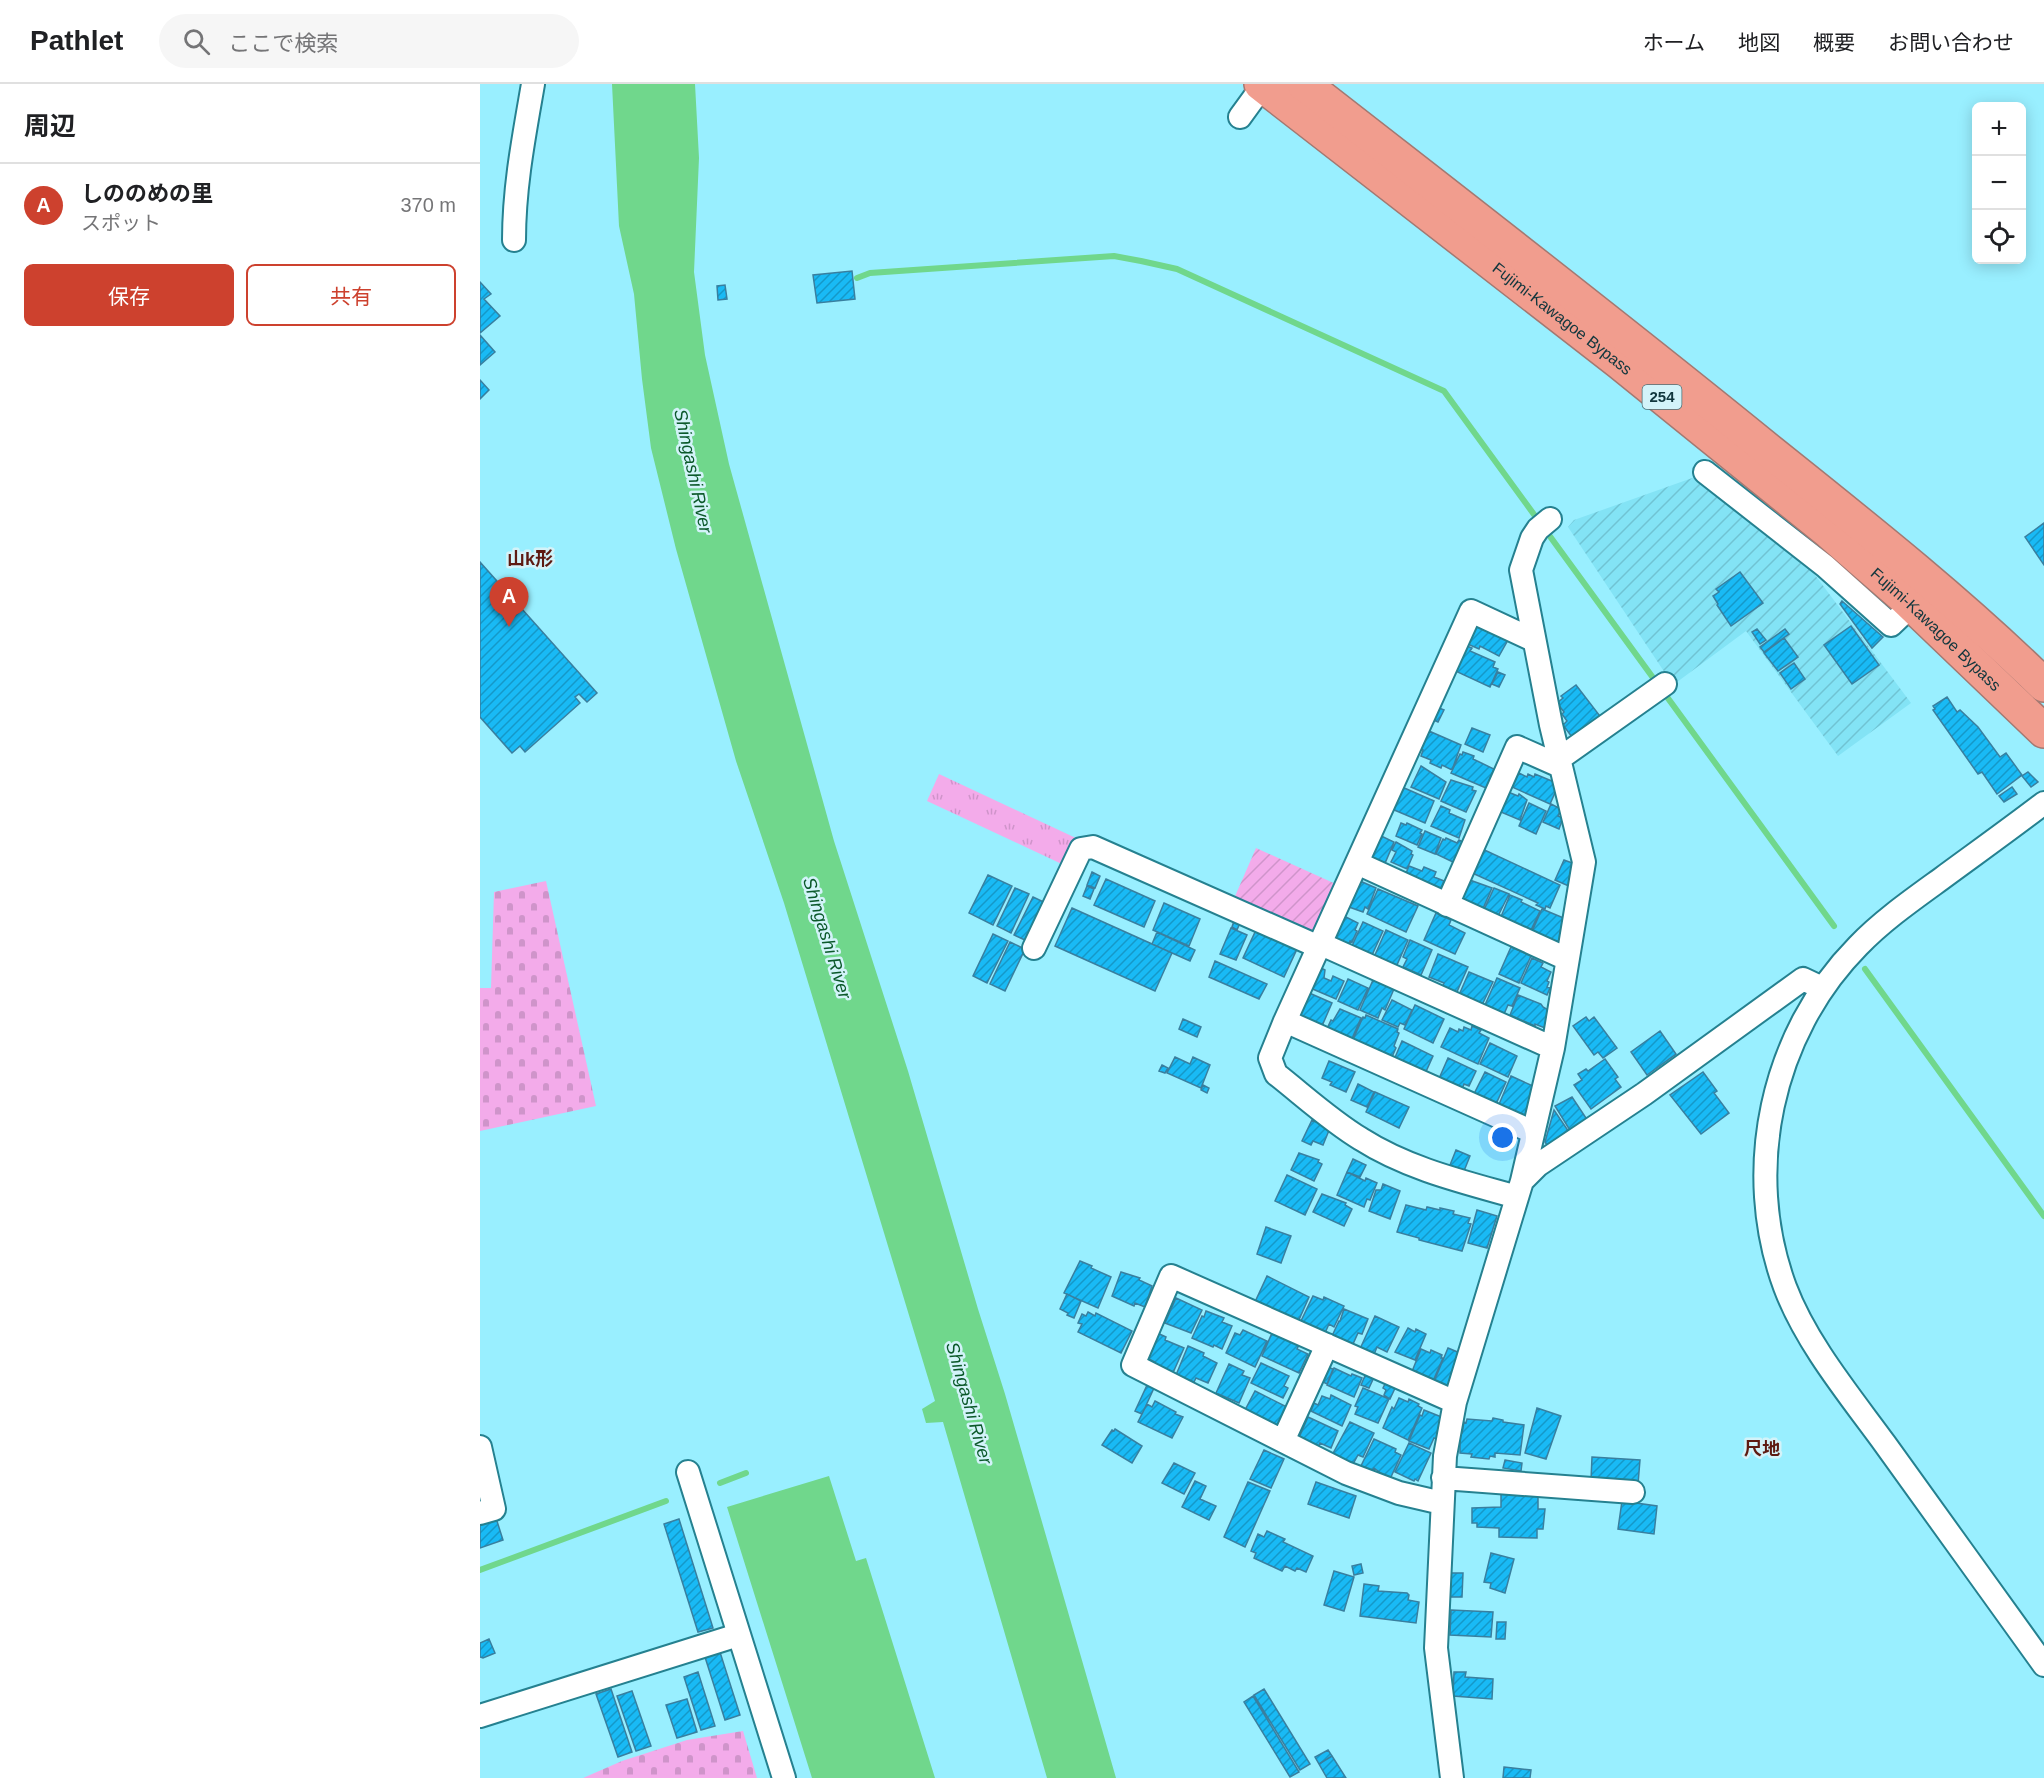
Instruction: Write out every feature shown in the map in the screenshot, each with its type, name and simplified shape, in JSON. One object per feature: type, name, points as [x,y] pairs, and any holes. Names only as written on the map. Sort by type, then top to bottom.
[{"type":"highway","name":"Fujimi-Kawagoe Bypass","points":[[1263,84],[1629,370],[1829,532],[1912,605],[2044,731]]},
{"type":"highway","name":"Fujimi-Kawagoe Bypass","points":[[1304,84],[1643,349],[1869,531],[1956,603],[2044,685]]},
{"type":"street","points":[[514,240],[516,185],[533,84]]},
{"type":"street","points":[[1240,117],[1263,84]]},
{"type":"street","points":[[1704,472],[1825,566],[1891,625],[1912,605]]},
{"type":"street","points":[[1452,1778],[1436,1648],[1445,1456],[1455,1402],[1519,1189],[1553,1048],[1584,862],[1533,640],[1521,570],[1527,549],[1544,524]]},
{"type":"street","points":[[1519,1189],[1435,1174],[1388,1154],[1360,1139],[1276,1074],[1270,1058],[1471,611],[1533,640]]},
{"type":"street","points":[[1560,762],[1659,688]]},
{"type":"street","points":[[1446,904],[1517,747],[1560,762]]},
{"type":"street","points":[[2044,803],[1910,901],[1858,945],[1822,988],[1788,1052],[1774,1093],[1766,1144],[1765,1193],[1773,1243],[1785,1288],[1808,1333],[1840,1383],[2044,1665]]},
{"type":"street","points":[[1034,948],[1081,849],[1093,847],[1553,1048]]},
{"type":"street","points":[[1357,863],[1568,959]]},
{"type":"street","points":[[1519,1189],[1538,1165],[1644,1094],[1803,979],[1822,988]]},
{"type":"street","points":[[1285,1021],[1533,1132]]},
{"type":"street","points":[[1442,1503],[1399,1493],[1346,1473],[1133,1365],[1171,1275],[1455,1402]]},
{"type":"street","points":[[1283,1441],[1327,1345]]},
{"type":"street","points":[[480,1447],[494,1509],[480,1513]]},
{"type":"street","points":[[688,1472],[784,1778]]},
{"type":"street","points":[[1443,1478],[1632,1492]]},
{"type":"street","points":[[480,1716],[738,1635]]},
{"type":"shaded area","points":[[1695,477],[1705,482],[1800,555],[1911,703],[1838,756],[1746,631],[1673,685],[1568,527],[1574,520]]},
{"type":"green space","points":[[939,774],[1078,839],[1066,866],[927,801]]},
{"type":"green space","points":[[1256,848],[1338,885],[1314,938],[1233,901]]},
{"type":"green space","points":[[546,881],[596,1106],[480,1131],[480,988],[491,988],[494,892]]},
{"type":"green space","points":[[743,1731],[757,1778],[583,1778],[622,1761],[687,1740]]},
{"type":"water","name":"Shingashi River","points":[[612,84],[695,84],[699,158],[694,272],[705,355],[729,464],[834,841],[908,1071],[1005,1394],[1116,1778],[1047,1778],[943,1422],[926,1423],[922,1409],[935,1401],[784,903],[736,761],[676,549],[651,448],[634,294],[619,226]]},
{"type":"water","points":[[829,1476],[856,1561],[866,1558],[935,1778],[812,1778],[727,1507]]},
{"type":"building","points":[[852,271],[855,299],[817,303],[813,275]]},
{"type":"building","points":[[480,282],[491,294],[484,299],[500,316],[480,333]]},
{"type":"building","points":[[725,285],[727,299],[718,300],[717,286]]},
{"type":"building","points":[[480,335],[495,352],[480,365]]},
{"type":"building","points":[[480,380],[489,390],[480,399]]},
{"type":"building","points":[[2044,523],[2044,565],[2025,537]]},
{"type":"building","points":[[480,562],[597,693],[587,702],[579,694],[575,697],[580,703],[525,752],[520,746],[512,753],[480,717]]},
{"type":"building","points":[[1740,572],[1763,603],[1731,626],[1713,596],[1719,592],[1716,589]]},
{"type":"building","points":[[1842,601],[1883,637],[1872,648],[1840,604]]},
{"type":"building","points":[[1477,620],[1508,640],[1499,656],[1480,646],[1479,649],[1463,642]]},
{"type":"building","points":[[1851,626],[1879,665],[1852,684],[1824,645]]},
{"type":"building","points":[[1757,629],[1766,640],[1760,644],[1752,632]]},
{"type":"building","points":[[1785,629],[1789,634],[1764,652],[1760,647]]},
{"type":"building","points":[[1784,638],[1798,657],[1778,671],[1764,653]]},
{"type":"building","points":[[1462,644],[1472,648],[1470,651],[1495,662],[1493,667],[1498,669],[1490,687],[1451,669]]},
{"type":"building","points":[[1794,663],[1805,679],[1791,689],[1780,673]]},
{"type":"building","points":[[1498,672],[1505,675],[1499,687],[1492,684]]},
{"type":"building","points":[[1576,685],[1603,720],[1575,741],[1563,725],[1567,721],[1557,703],[1563,698],[1561,696]]},
{"type":"building","points":[[1947,697],[1957,712],[1960,710],[1978,727],[2000,757],[2006,753],[2022,775],[1997,794],[1982,772],[1978,774],[1933,710],[1935,709],[1933,706]]},
{"type":"building","points":[[1434,706],[1444,710],[1438,722],[1429,718]]},
{"type":"building","points":[[1472,728],[1490,735],[1483,752],[1465,744]]},
{"type":"building","points":[[1429,731],[1461,745],[1452,770],[1442,765],[1441,768],[1421,756],[1423,750],[1420,749]]},
{"type":"building","points":[[1463,752],[1494,769],[1486,788],[1451,773]]},
{"type":"building","points":[[1421,766],[1446,782],[1439,799],[1411,787]]},
{"type":"building","points":[[2028,772],[2038,782],[2031,787],[2022,776]]},
{"type":"building","points":[[1519,773],[1527,777],[1528,774],[1534,777],[1535,774],[1559,784],[1550,804],[1512,787]]},
{"type":"building","points":[[1451,780],[1473,787],[1472,790],[1476,791],[1466,812],[1441,801]]},
{"type":"building","points":[[1402,787],[1434,801],[1425,823],[1392,809]]},
{"type":"building","points":[[2012,787],[2017,794],[2004,802],[1999,796]]},
{"type":"building","points":[[1508,792],[1518,796],[1519,794],[1527,800],[1520,820],[1496,810]]},
{"type":"building","points":[[1529,803],[1546,811],[1536,834],[1519,826]]},
{"type":"building","points":[[1551,804],[1561,809],[1558,816],[1563,818],[1559,829],[1543,822]]},
{"type":"building","points":[[1441,806],[1450,810],[1449,813],[1465,820],[1459,838],[1431,826]]},
{"type":"building","points":[[1401,823],[1406,825],[1407,823],[1422,830],[1417,845],[1396,836]]},
{"type":"building","points":[[1425,831],[1441,838],[1435,854],[1418,847]]},
{"type":"building","points":[[1377,834],[1394,842],[1383,868],[1366,861]]},
{"type":"building","points":[[1443,839],[1467,844],[1455,863],[1436,854]]},
{"type":"building","points":[[1396,842],[1412,851],[1413,855],[1407,869],[1391,862],[1396,852],[1392,850]]},
{"type":"building","points":[[1478,847],[1560,885],[1550,908],[1546,906],[1545,909],[1536,905],[1538,903],[1468,871]]},
{"type":"building","points":[[1564,860],[1575,864],[1571,887],[1555,880]]},
{"type":"building","points":[[1409,866],[1422,871],[1424,867],[1436,872],[1434,877],[1444,881],[1439,893],[1404,878]]},
{"type":"building","points":[[1092,872],[1100,876],[1095,888],[1087,885]]},
{"type":"building","points":[[988,875],[1012,886],[993,925],[969,913]]},
{"type":"building","points":[[1106,879],[1155,901],[1144,927],[1094,905]]},
{"type":"building","points":[[1467,879],[1492,888],[1481,913],[1458,900]]},
{"type":"building","points":[[1360,881],[1376,888],[1368,909],[1365,907],[1363,912],[1349,907]]},
{"type":"building","points":[[1087,886],[1094,889],[1090,899],[1083,896]]},
{"type":"building","points":[[1015,888],[1029,894],[1011,933],[997,926]]},
{"type":"building","points":[[1494,888],[1509,894],[1497,918],[1483,912]]},
{"type":"building","points":[[1378,889],[1418,906],[1406,932],[1367,914]]},
{"type":"building","points":[[1510,895],[1540,911],[1530,932],[1500,919]]},
{"type":"building","points":[[1033,897],[1046,903],[1027,941],[1014,935]]},
{"type":"building","points":[[1164,903],[1200,919],[1189,946],[1153,930]]},
{"type":"building","points":[[1072,908],[1172,953],[1155,991],[1055,946]]},
{"type":"building","points":[[1542,909],[1566,919],[1562,945],[1530,936]]},
{"type":"building","points":[[1436,913],[1451,920],[1449,925],[1465,933],[1455,954],[1424,940]]},
{"type":"building","points":[[1342,915],[1358,923],[1355,930],[1357,931],[1348,946],[1332,939]]},
{"type":"building","points":[[1234,921],[1240,923],[1237,930],[1232,927]]},
{"type":"building","points":[[1363,922],[1383,931],[1372,955],[1351,948]]},
{"type":"building","points":[[1231,928],[1247,935],[1236,960],[1220,954]]},
{"type":"building","points":[[1256,930],[1297,949],[1284,977],[1243,958]]},
{"type":"building","points":[[1386,930],[1408,940],[1396,967],[1374,957]]},
{"type":"building","points":[[1157,932],[1195,950],[1190,961],[1152,944]]},
{"type":"building","points":[[993,934],[1008,941],[987,983],[973,976]]},
{"type":"building","points":[[1410,940],[1432,950],[1421,975],[1403,967],[1407,959],[1403,957]]},
{"type":"building","points":[[1010,942],[1025,949],[1005,991],[990,984]]},
{"type":"building","points":[[1511,947],[1531,956],[1519,983],[1499,974]]},
{"type":"building","points":[[1438,954],[1468,967],[1456,994],[1442,988],[1444,983],[1429,977]]},
{"type":"building","points":[[1532,958],[1543,963],[1541,967],[1551,972],[1547,981],[1549,982],[1547,987],[1550,988],[1547,995],[1521,983]]},
{"type":"building","points":[[1215,961],[1267,984],[1259,999],[1209,977]]},
{"type":"building","points":[[1317,966],[1325,970],[1324,978],[1331,981],[1333,976],[1344,981],[1336,999],[1308,987]]},
{"type":"building","points":[[1469,972],[1493,982],[1482,1005],[1459,995]]},
{"type":"building","points":[[1497,978],[1520,988],[1512,1006],[1508,1005],[1504,1014],[1485,1005]]},
{"type":"building","points":[[1348,979],[1368,988],[1358,1010],[1338,1001]]},
{"type":"building","points":[[1373,980],[1394,989],[1385,1010],[1382,1008],[1378,1018],[1360,1010]]},
{"type":"building","points":[[1307,992],[1332,1003],[1322,1026],[1297,1015]]},
{"type":"building","points":[[1518,995],[1541,1004],[1550,1011],[1545,1028],[1510,1015]]},
{"type":"building","points":[[1392,1000],[1412,1010],[1405,1025],[1400,1023],[1398,1027],[1382,1020]]},
{"type":"building","points":[[1415,1005],[1444,1019],[1433,1043],[1404,1029]]},
{"type":"building","points":[[1340,1009],[1361,1018],[1350,1043],[1326,1031]]},
{"type":"building","points":[[1366,1015],[1398,1029],[1399,1033],[1394,1046],[1396,1048],[1391,1059],[1352,1042]]},
{"type":"building","points":[[1586,1017],[1589,1021],[1594,1017],[1617,1048],[1603,1058],[1598,1052],[1594,1055],[1573,1026]]},
{"type":"building","points":[[1183,1019],[1201,1027],[1197,1037],[1179,1029]]},
{"type":"building","points":[[1472,1026],[1481,1030],[1479,1033],[1489,1038],[1478,1064],[1441,1047],[1450,1028],[1458,1032],[1459,1029],[1463,1031],[1464,1027],[1471,1030]]},
{"type":"building","points":[[1660,1031],[1676,1054],[1647,1075],[1631,1052]]},
{"type":"building","points":[[1402,1041],[1433,1056],[1424,1076],[1393,1062]]},
{"type":"building","points":[[1490,1043],[1517,1056],[1508,1077],[1480,1064]]},
{"type":"building","points":[[1175,1057],[1190,1064],[1193,1057],[1210,1065],[1201,1088],[1167,1073]]},
{"type":"building","points":[[1448,1058],[1476,1071],[1469,1086],[1464,1084],[1461,1092],[1438,1081]]},
{"type":"building","points":[[1605,1059],[1618,1077],[1615,1079],[1621,1087],[1591,1109],[1574,1085],[1582,1080],[1578,1074],[1586,1069],[1588,1071]]},
{"type":"building","points":[[1329,1061],[1355,1072],[1346,1092],[1330,1085],[1332,1082],[1322,1078]]},
{"type":"building","points":[[1162,1065],[1168,1068],[1165,1073],[1159,1071]]},
{"type":"building","points":[[1485,1072],[1506,1082],[1496,1104],[1474,1094]]},
{"type":"building","points":[[1703,1072],[1717,1091],[1714,1093],[1729,1113],[1701,1134],[1670,1095]]},
{"type":"building","points":[[1511,1076],[1535,1087],[1524,1121],[1497,1109]]},
{"type":"building","points":[[1358,1084],[1374,1092],[1367,1107],[1351,1100]]},
{"type":"building","points":[[1203,1085],[1209,1088],[1207,1093],[1201,1090]]},
{"type":"building","points":[[1375,1092],[1409,1107],[1399,1128],[1366,1112]]},
{"type":"building","points":[[1572,1097],[1588,1121],[1571,1132],[1555,1106]]},
{"type":"building","points":[[1554,1110],[1569,1132],[1548,1147],[1545,1142]]},
{"type":"building","points":[[1312,1120],[1330,1128],[1323,1145],[1313,1141],[1311,1145],[1302,1141]]},
{"type":"building","points":[[1456,1150],[1470,1156],[1464,1171],[1450,1165]]},
{"type":"building","points":[[1299,1153],[1319,1160],[1318,1162],[1322,1164],[1314,1181],[1291,1170]]},
{"type":"building","points":[[1353,1159],[1366,1165],[1360,1177],[1347,1172]]},
{"type":"building","points":[[1347,1172],[1365,1181],[1366,1178],[1377,1183],[1370,1200],[1367,1199],[1364,1207],[1337,1195]]},
{"type":"building","points":[[1287,1175],[1317,1189],[1305,1215],[1275,1201]]},
{"type":"building","points":[[1383,1184],[1400,1191],[1390,1219],[1369,1211],[1376,1190],[1381,1190]]},
{"type":"building","points":[[1322,1194],[1346,1203],[1345,1205],[1352,1209],[1344,1226],[1313,1212]]},
{"type":"building","points":[[1406,1205],[1426,1210],[1427,1207],[1440,1210],[1440,1208],[1470,1218],[1468,1223],[1471,1224],[1462,1251],[1397,1232]]},
{"type":"building","points":[[1477,1210],[1497,1216],[1487,1248],[1468,1243]]},
{"type":"building","points":[[1266,1227],[1291,1236],[1281,1263],[1257,1254]]},
{"type":"building","points":[[1080,1261],[1111,1277],[1098,1308],[1064,1293]]},
{"type":"building","points":[[1121,1272],[1140,1278],[1139,1280],[1152,1286],[1145,1307],[1135,1303],[1134,1306],[1112,1296]]},
{"type":"building","points":[[1267,1276],[1309,1297],[1298,1322],[1255,1302]]},
{"type":"building","points":[[1067,1294],[1081,1301],[1074,1318],[1060,1309]]},
{"type":"building","points":[[1313,1296],[1323,1300],[1324,1297],[1344,1306],[1334,1327],[1329,1324],[1325,1333],[1301,1321]]},
{"type":"building","points":[[1176,1298],[1202,1310],[1191,1333],[1165,1323]]},
{"type":"building","points":[[1344,1309],[1368,1319],[1362,1334],[1358,1333],[1353,1344],[1332,1336]]},
{"type":"building","points":[[1206,1311],[1224,1318],[1222,1322],[1232,1326],[1222,1349],[1192,1338]]},
{"type":"building","points":[[1088,1312],[1095,1316],[1096,1313],[1132,1331],[1121,1353],[1078,1332],[1082,1324],[1078,1323],[1082,1314],[1086,1316]]},
{"type":"building","points":[[1375,1316],[1399,1327],[1387,1352],[1377,1347],[1373,1357],[1359,1351]]},
{"type":"building","points":[[1408,1328],[1426,1334],[1415,1360],[1395,1352]]},
{"type":"building","points":[[1243,1330],[1267,1341],[1255,1367],[1226,1353],[1235,1333],[1240,1335]]},
{"type":"building","points":[[1155,1332],[1166,1337],[1165,1340],[1184,1348],[1172,1375],[1153,1367],[1155,1362],[1145,1357]]},
{"type":"building","points":[[1272,1333],[1299,1345],[1297,1349],[1308,1354],[1299,1373],[1262,1356]]},
{"type":"building","points":[[1188,1346],[1204,1353],[1203,1356],[1217,1363],[1208,1383],[1196,1378],[1194,1382],[1176,1375]]},
{"type":"building","points":[[1448,1348],[1460,1353],[1449,1391],[1433,1384]]},
{"type":"building","points":[[1421,1349],[1442,1355],[1441,1358],[1443,1358],[1433,1381],[1411,1374]]},
{"type":"building","points":[[1261,1363],[1289,1376],[1284,1386],[1288,1388],[1283,1398],[1251,1383]]},
{"type":"building","points":[[1229,1364],[1244,1371],[1242,1375],[1250,1378],[1239,1403],[1216,1393]]},
{"type":"building","points":[[1324,1366],[1333,1369],[1327,1384],[1319,1380]]},
{"type":"building","points":[[1334,1368],[1351,1376],[1352,1374],[1362,1378],[1354,1397],[1327,1385]]},
{"type":"building","points":[[1367,1371],[1375,1375],[1369,1388],[1361,1385]]},
{"type":"building","points":[[1387,1380],[1397,1384],[1390,1399],[1384,1395],[1386,1390],[1383,1388]]},
{"type":"building","points":[[1148,1383],[1155,1386],[1142,1414],[1135,1411]]},
{"type":"building","points":[[1363,1388],[1389,1399],[1378,1423],[1355,1414],[1358,1407],[1355,1406]]},
{"type":"building","points":[[1255,1391],[1289,1408],[1278,1430],[1244,1412]]},
{"type":"building","points":[[1331,1395],[1351,1405],[1342,1426],[1311,1411],[1314,1403],[1318,1405],[1322,1396],[1330,1399]]},
{"type":"building","points":[[1399,1398],[1408,1402],[1409,1399],[1422,1408],[1408,1440],[1383,1428],[1392,1407],[1394,1409]]},
{"type":"building","points":[[1155,1401],[1183,1417],[1172,1438],[1138,1422],[1147,1404],[1152,1407]]},
{"type":"building","points":[[1537,1408],[1561,1416],[1546,1459],[1525,1453]]},
{"type":"building","points":[[1424,1410],[1444,1418],[1437,1439],[1434,1438],[1429,1449],[1409,1441]]},
{"type":"building","points":[[1308,1417],[1338,1431],[1331,1448],[1320,1443],[1318,1448],[1298,1440]]},
{"type":"building","points":[[1493,1418],[1524,1425],[1520,1455],[1495,1453],[1495,1457],[1490,1456],[1489,1459],[1460,1453],[1460,1433],[1462,1433],[1464,1422],[1466,1423],[1467,1419],[1492,1421]]},
{"type":"building","points":[[1350,1422],[1374,1433],[1363,1457],[1358,1455],[1353,1464],[1331,1457]]},
{"type":"building","points":[[1115,1429],[1142,1446],[1132,1463],[1102,1445]]},
{"type":"building","points":[[1374,1439],[1396,1449],[1395,1452],[1401,1455],[1390,1479],[1381,1475],[1374,1468],[1372,1471],[1361,1466]]},
{"type":"building","points":[[1409,1443],[1431,1453],[1418,1481],[1395,1472]]},
{"type":"building","points":[[1264,1450],[1284,1459],[1271,1488],[1250,1479]]},
{"type":"building","points":[[1592,1457],[1640,1460],[1638,1484],[1591,1480]]},
{"type":"building","points":[[1505,1460],[1522,1463],[1521,1471],[1503,1468]]},
{"type":"building","points":[[1174,1463],[1195,1473],[1184,1494],[1162,1483]]},
{"type":"building","points":[[1195,1481],[1206,1486],[1200,1499],[1216,1506],[1209,1520],[1182,1507]]},
{"type":"building","points":[[1248,1482],[1270,1491],[1245,1547],[1224,1537]]},
{"type":"building","points":[[1316,1482],[1356,1496],[1349,1518],[1308,1504]]},
{"type":"building","points":[[1501,1493],[1538,1494],[1538,1509],[1545,1509],[1543,1529],[1537,1529],[1537,1538],[1499,1537],[1499,1528],[1477,1527],[1477,1523],[1472,1523],[1472,1508],[1501,1507]]},
{"type":"building","points":[[1622,1501],[1657,1506],[1654,1534],[1618,1529]]},
{"type":"building","points":[[496,1518],[503,1540],[480,1548],[480,1523]]},
{"type":"building","points":[[679,1519],[713,1628],[698,1632],[664,1524]]},
{"type":"building","points":[[1267,1531],[1285,1539],[1283,1542],[1313,1556],[1306,1572],[1297,1568],[1295,1571],[1285,1566],[1282,1571],[1254,1558],[1256,1553],[1251,1551],[1258,1534],[1264,1537]]},
{"type":"building","points":[[1491,1553],[1514,1559],[1505,1593],[1490,1588],[1491,1583],[1484,1582]]},
{"type":"building","points":[[1361,1564],[1363,1573],[1354,1575],[1352,1566]]},
{"type":"building","points":[[1334,1571],[1354,1577],[1344,1611],[1324,1605]]},
{"type":"building","points":[[1449,1573],[1463,1573],[1462,1597],[1448,1597]]},
{"type":"building","points":[[1364,1584],[1379,1586],[1378,1591],[1407,1593],[1408,1600],[1419,1602],[1416,1623],[1360,1616]]},
{"type":"building","points":[[1451,1610],[1493,1612],[1491,1637],[1450,1635]]},
{"type":"building","points":[[1497,1622],[1506,1622],[1505,1639],[1496,1639]]},
{"type":"building","points":[[489,1639],[495,1653],[480,1657],[480,1643]]},
{"type":"building","points":[[719,1649],[740,1715],[725,1720],[704,1654]]},
{"type":"building","points":[[698,1672],[715,1726],[701,1730],[684,1677]]},
{"type":"building","points":[[1454,1672],[1466,1672],[1465,1677],[1493,1679],[1492,1699],[1453,1696]]},
{"type":"building","points":[[611,1689],[632,1752],[618,1757],[596,1694]]},
{"type":"building","points":[[1264,1689],[1310,1764],[1300,1770],[1254,1695]]},
{"type":"building","points":[[632,1691],[651,1746],[636,1751],[617,1696]]},
{"type":"building","points":[[1253,1696],[1299,1772],[1290,1777],[1244,1702]]},
{"type":"building","points":[[687,1699],[697,1732],[677,1738],[666,1705]]},
{"type":"building","points":[[1328,1750],[1332,1756],[1319,1764],[1315,1757]]},
{"type":"building","points":[[1332,1756],[1346,1778],[1327,1778],[1319,1764]]},
{"type":"building","points":[[1504,1767],[1531,1770],[1530,1778],[1503,1778]]},
{"type":"waterway","points":[[857,278],[870,273],[1114,256],[1141,261],[1177,269],[1444,391],[1834,926]]},
{"type":"waterway","points":[[1865,969],[2044,1216]]},
{"type":"waterway","points":[[720,1483],[746,1473]]},
{"type":"waterway","points":[[480,1570],[666,1501]]},
{"type":"place","name":"しののめの里","points":[[509,627]]},
{"type":"district","name":"山k形","points":[[530,559]]},
{"type":"district","name":"尺地","points":[[1762,1449]]}]
